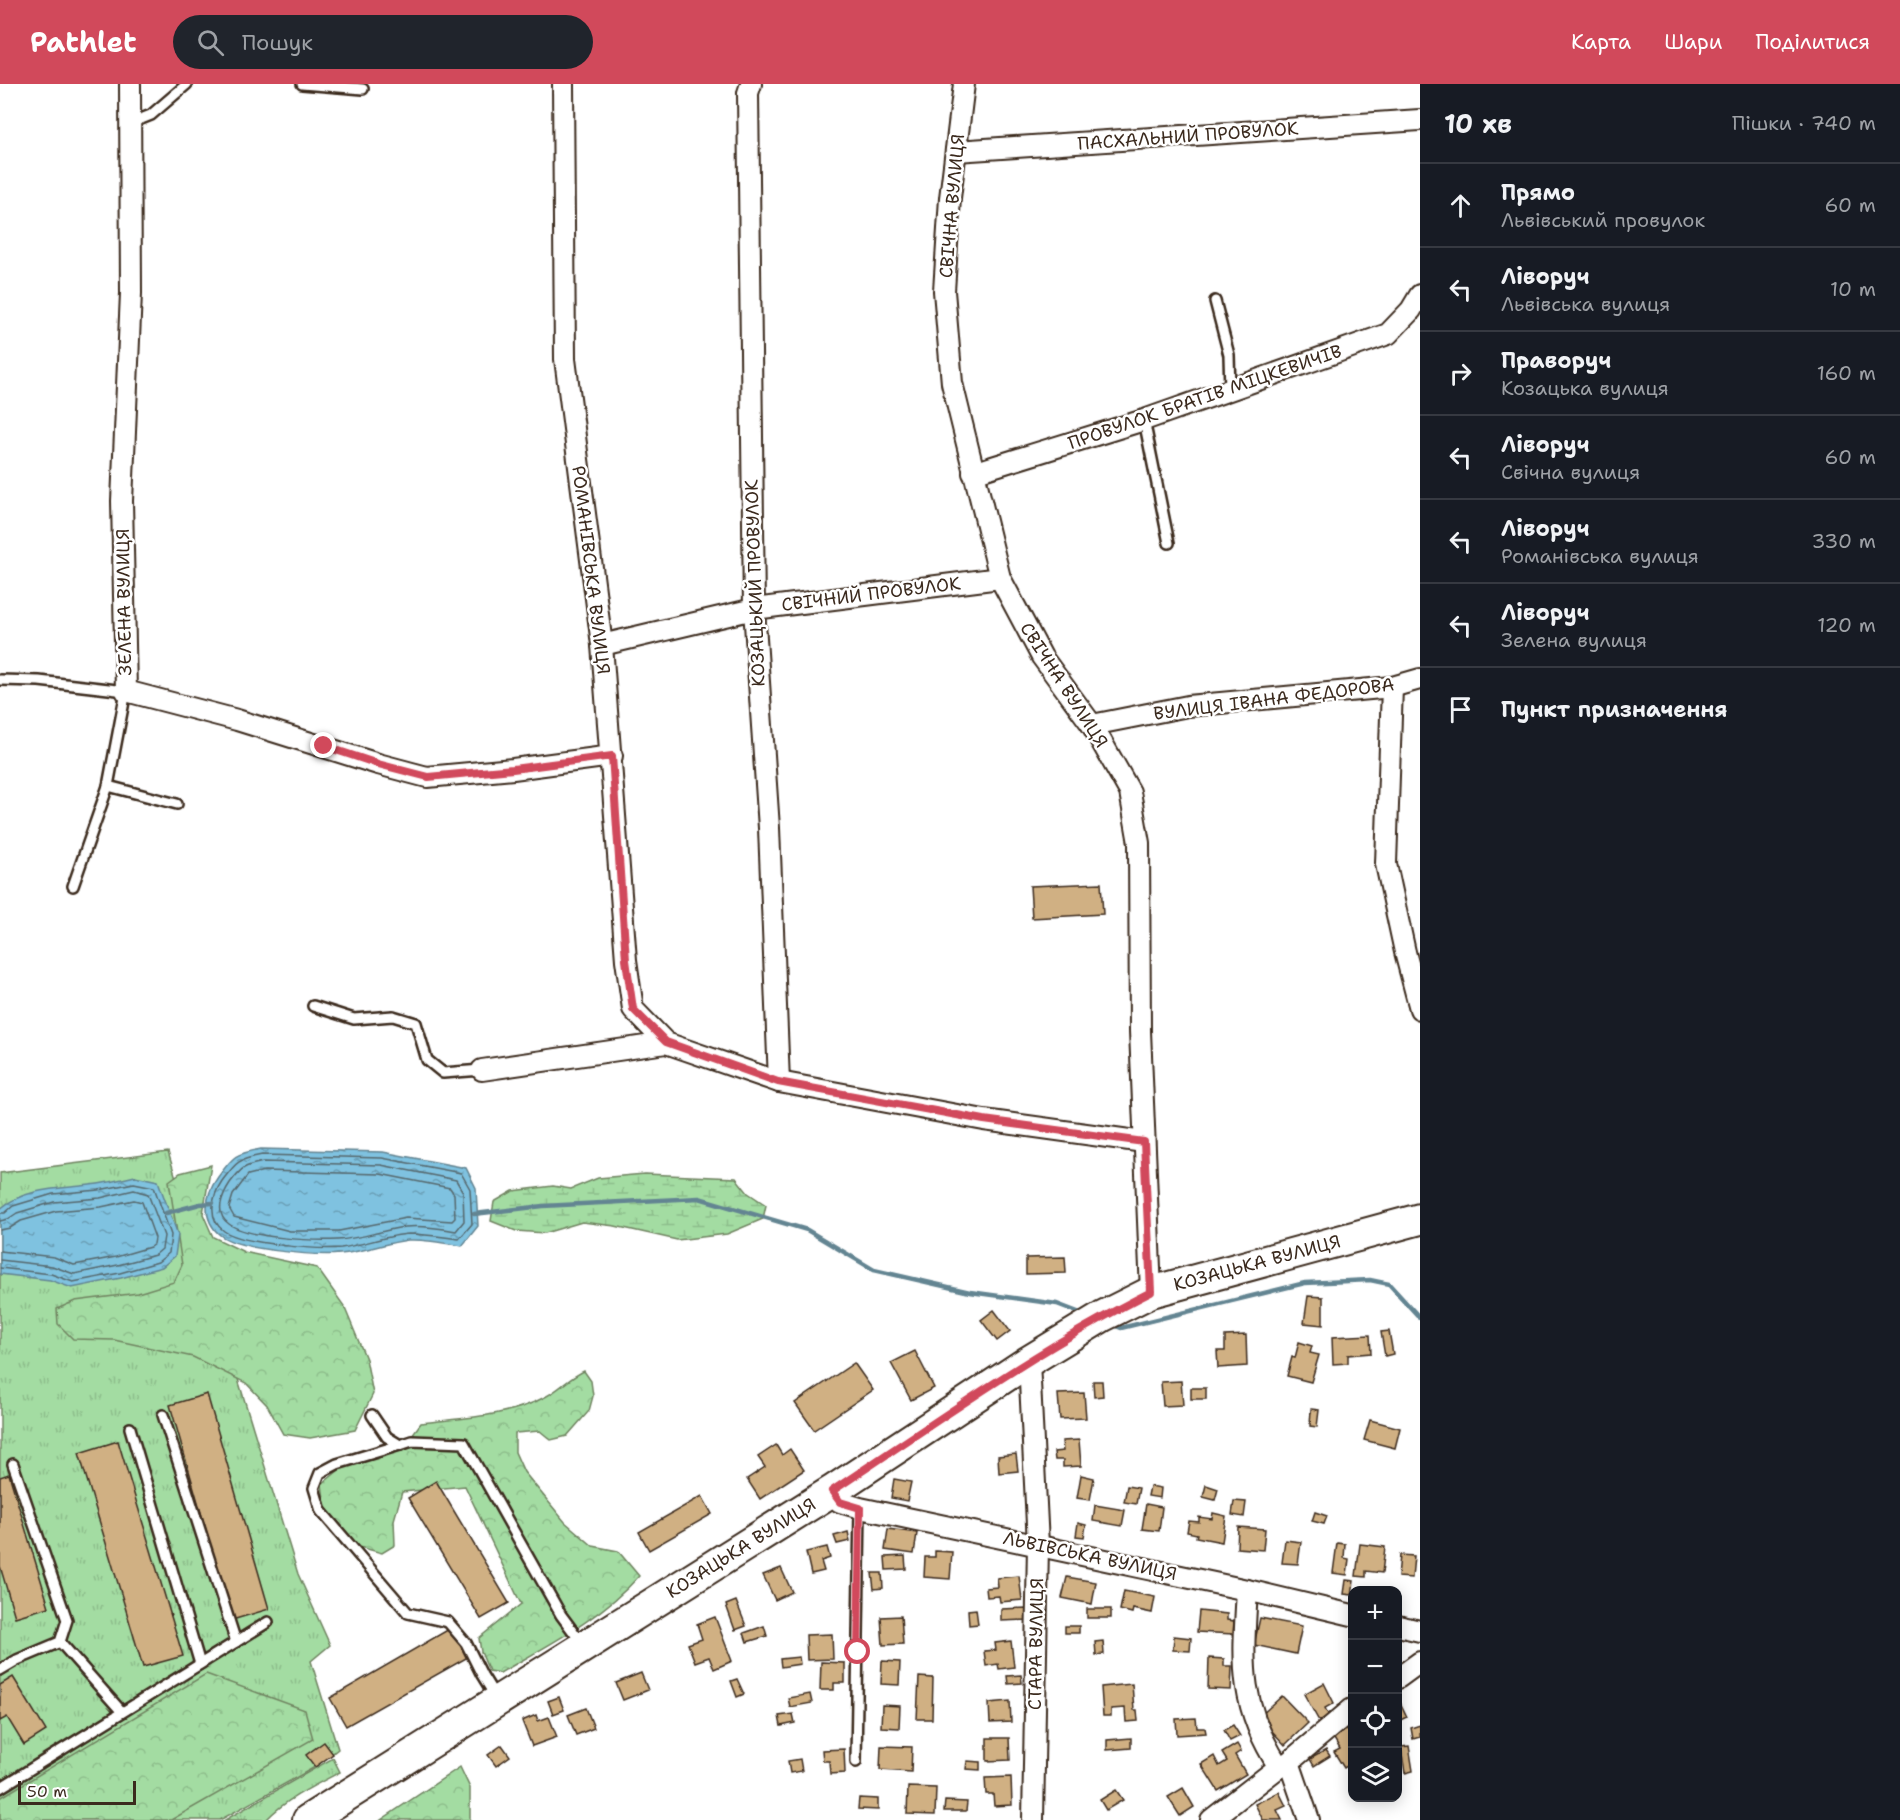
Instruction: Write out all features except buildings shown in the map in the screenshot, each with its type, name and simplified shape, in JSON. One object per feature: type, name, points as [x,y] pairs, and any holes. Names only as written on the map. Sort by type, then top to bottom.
[{"type":"main road","name":"КОЗАЦЬКА ВУЛИЦЯ","points":[[308,1820],[832,1491],[1029,1361],[1095,1321],[1151,1292],[1420,1219]]},
{"type":"street","name":"ЗЕЛЕНА ВУЛИЦЯ","points":[[130,84],[131,293],[122,501],[126,691],[237,720],[378,764],[428,777],[612,756]]},
{"type":"street","name":"РОМАНІВСЬКА ВУЛИЦЯ","points":[[563,84],[565,360],[602,645],[626,960],[633,1009],[666,1042],[778,1082],[984,1120],[1144,1142]]},
{"type":"street","name":"КОЗАЦЬКИЙ ПРОВУЛОК","points":[[751,84],[748,105],[754,609],[769,828],[778,1082]]},
{"type":"street","name":"СВІЧНА ВУЛИЦЯ","points":[[964,84],[950,198],[944,291],[952,383],[1000,578],[1042,657],[1092,725],[1130,792],[1139,843],[1140,1031],[1151,1292]]},
{"type":"street","name":"ПАСХАЛЬНИЙ ПРОВУЛОК","points":[[956,151],[1420,120]]},
{"type":"street","name":"ПРОВУЛОК БРАТІВ МІЦКЕВИЧІВ","points":[[974,473],[1144,420],[1388,334],[1411,310],[1420,295]]},
{"type":"street","name":"СВІЧНИЙ ПРОВУЛОК","points":[[602,645],[754,609],[1000,578]]},
{"type":"street","name":"ВУЛИЦЯ ІВАНА ФЕДОРОВА","points":[[1092,725],[1188,706],[1392,687],[1420,680]]},
{"type":"street","points":[[1392,687],[1386,864],[1404,952],[1420,1009]]},
{"type":"street","name":"РОМАНІВСЬКА ВУЛИЦЯ","points":[[482,1070],[666,1042]]},
{"type":"street","name":"СТАРА ВУЛИЦЯ","points":[[1029,1361],[1038,1545],[1033,1820]]},
{"type":"street","name":"ЛЬВІВСЬКА ВУЛИЦЯ","points":[[832,1491],[840,1502],[860,1508],[1247,1590],[1348,1614]]},
{"type":"street","points":[[1247,1590],[1243,1651],[1247,1698],[1256,1725],[1284,1765],[1309,1820]]},
{"type":"street","points":[[1402,1627],[1420,1631]]},
{"type":"street","points":[[1402,1675],[1420,1662]]},
{"type":"street","points":[[1211,1820],[1348,1713]]},
{"type":"lane","points":[[131,123],[151,115],[187,84]]},
{"type":"lane","points":[[302,84],[363,89]]},
{"type":"lane","points":[[1215,301],[1229,355],[1230,390]]},
{"type":"lane","points":[[1144,420],[1169,543]]},
{"type":"lane","points":[[0,680],[39,681],[126,691],[108,786],[73,886]]},
{"type":"lane","points":[[108,786],[177,804]]},
{"type":"lane","points":[[313,1006],[354,1019],[393,1016],[416,1023],[427,1060],[443,1073],[482,1070]]},
{"type":"lane","points":[[163,1415],[236,1642]]},
{"type":"lane","points":[[372,1415],[387,1437],[400,1445]]},
{"type":"lane","points":[[130,1428],[200,1664]]},
{"type":"lane","points":[[498,1701],[466,1643],[448,1622],[408,1613],[321,1511],[314,1488],[320,1473],[337,1464],[412,1442],[464,1443],[561,1615],[584,1647]]},
{"type":"lane","points":[[0,1670],[17,1660],[60,1642],[67,1620],[14,1464]]},
{"type":"lane","points":[[856,1762],[860,1508]]},
{"type":"lane","points":[[0,1788],[268,1622]]},
{"type":"lane","points":[[60,1642],[122,1712]]},
{"type":"green space","points":[[168,1152],[298,1574],[330,1645],[311,1661],[338,1749],[315,1767],[220,1820],[0,1820],[0,1173]]},
{"type":"green space","points":[[211,1165],[203,1214],[213,1237],[244,1252],[317,1268],[344,1306],[366,1359],[373,1394],[355,1430],[310,1438],[283,1434],[267,1405],[246,1383],[193,1357],[114,1340],[73,1339],[58,1324],[57,1309],[75,1301],[138,1293],[174,1282],[182,1265],[169,1181],[180,1173]]},
{"type":"green space","points":[[645,1174],[736,1178],[748,1193],[766,1205],[763,1219],[727,1234],[677,1240],[615,1226],[582,1222],[545,1233],[516,1231],[491,1221],[494,1202],[513,1191],[553,1186],[571,1189],[598,1178]]},
{"type":"green space","points":[[584,1371],[591,1381],[593,1396],[589,1411],[567,1436],[551,1440],[540,1431],[515,1433],[515,1452],[524,1472],[565,1522],[593,1546],[618,1551],[639,1576],[608,1605],[574,1630],[500,1673],[489,1671],[481,1652],[479,1638],[521,1604],[465,1486],[402,1492],[394,1520],[395,1545],[382,1553],[352,1545],[339,1530],[325,1506],[322,1484],[344,1466],[412,1435],[421,1423],[485,1416],[516,1409],[545,1397]]},
{"type":"green space","points":[[206,1674],[305,1710],[313,1739],[171,1820],[0,1820],[0,1798]]},
{"type":"green space","points":[[333,1758],[340,1772],[292,1799],[266,1820],[225,1820]]},
{"type":"green space","points":[[460,1767],[470,1788],[470,1820],[381,1820]]},
{"type":"water","points":[[261,1149],[383,1152],[466,1168],[476,1188],[478,1226],[462,1246],[408,1240],[340,1254],[314,1254],[243,1245],[229,1240],[214,1229],[208,1214],[208,1199],[218,1177],[232,1160],[240,1154]]},
{"type":"water","points":[[135,1176],[158,1181],[178,1235],[175,1256],[162,1267],[72,1288],[50,1280],[0,1274],[0,1209],[34,1192],[98,1184]]},
{"type":"waterway","points":[[474,1214],[543,1206],[699,1198],[807,1230],[874,1270],[970,1292],[1057,1304],[1083,1314]]},
{"type":"waterway","points":[[166,1213],[213,1203]]},
{"type":"waterway","points":[[1111,1324],[1121,1328],[1305,1283],[1370,1280],[1389,1284],[1420,1318]]},
{"type":"route","points":[[324,746],[378,764],[428,777],[612,756],[626,960],[633,1009],[666,1042],[778,1082],[984,1120],[1144,1142],[1151,1292],[1103,1316],[1029,1361],[832,1491],[840,1502],[860,1508],[858,1652]]}]
